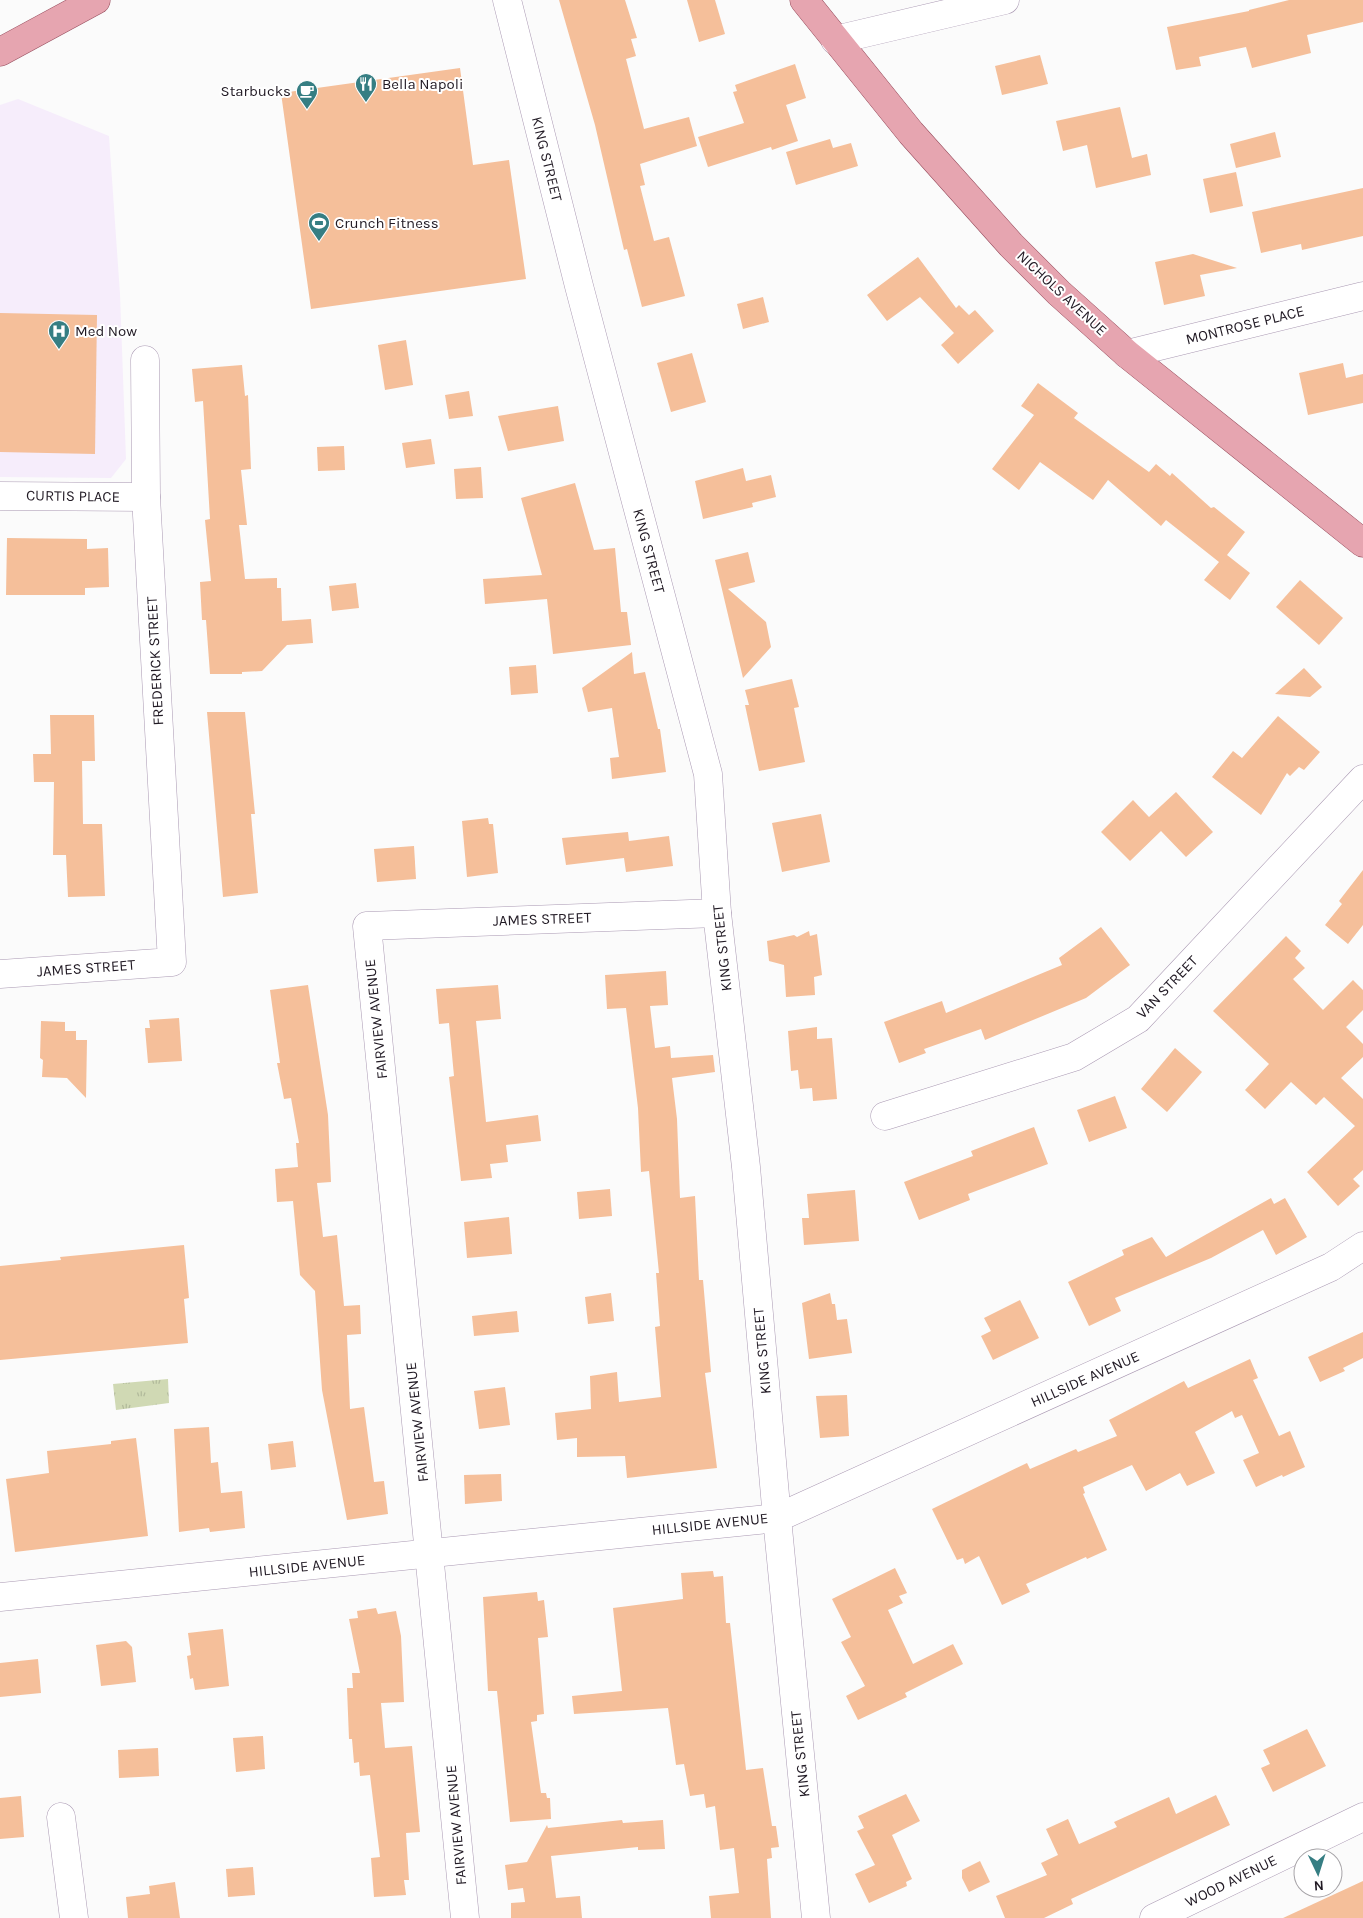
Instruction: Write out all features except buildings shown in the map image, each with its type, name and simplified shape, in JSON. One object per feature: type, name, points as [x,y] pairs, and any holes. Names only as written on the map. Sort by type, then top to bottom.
[{"type":"main road","points":[[0,52],[96,0]]},
{"type":"main road","name":"NICHOLS AVENUE","points":[[804,0],[912,133],[1011,245],[1059,293],[1127,354],[1363,542]]},
{"type":"street","name":"KING STREET","points":[[507,0],[579,286],[708,774],[717,912],[746,1167],[777,1518],[816,1918]]},
{"type":"street","points":[[835,40],[1005,0]]},
{"type":"street","name":"MONTROSE PLACE","points":[[1127,354],[1363,296]]},
{"type":"street","name":"FREDERICK STREET","points":[[145,360],[146,497],[172,962]]},
{"type":"street","name":"CURTIS PLACE","points":[[0,496],[146,497]]},
{"type":"street","name":"VAN STREET","points":[[885,1116],[1074,1057],[1138,1019],[1363,779]]},
{"type":"street","name":"JAMES STREET","points":[[367,926],[717,912]]},
{"type":"street","name":"FAIRVIEW AVENUE","points":[[367,926],[465,1918]]},
{"type":"street","name":"JAMES STREET","points":[[0,974],[172,962]]},
{"type":"street","name":"HILLSIDE AVENUE","points":[[0,1597],[777,1518],[1331,1267],[1363,1246]]},
{"type":"street","points":[[61,1817],[74,1918]]},
{"type":"street","name":"WOOD AVENUE","points":[[1154,1918],[1363,1817]]},
{"type":"shaded area","points":[[18,99],[109,136],[120,294],[126,459],[111,478],[0,477],[0,105]]},
{"type":"green space","points":[[168,1379],[169,1403],[116,1410],[113,1384]]},
{"type":"place","name":"Bella Napoli","points":[[366,103]]},
{"type":"place","name":"Starbucks","points":[[307,110]]},
{"type":"place","name":"Crunch Fitness","points":[[319,242]]},
{"type":"place","name":"Med Now","points":[[59,350]]}]
